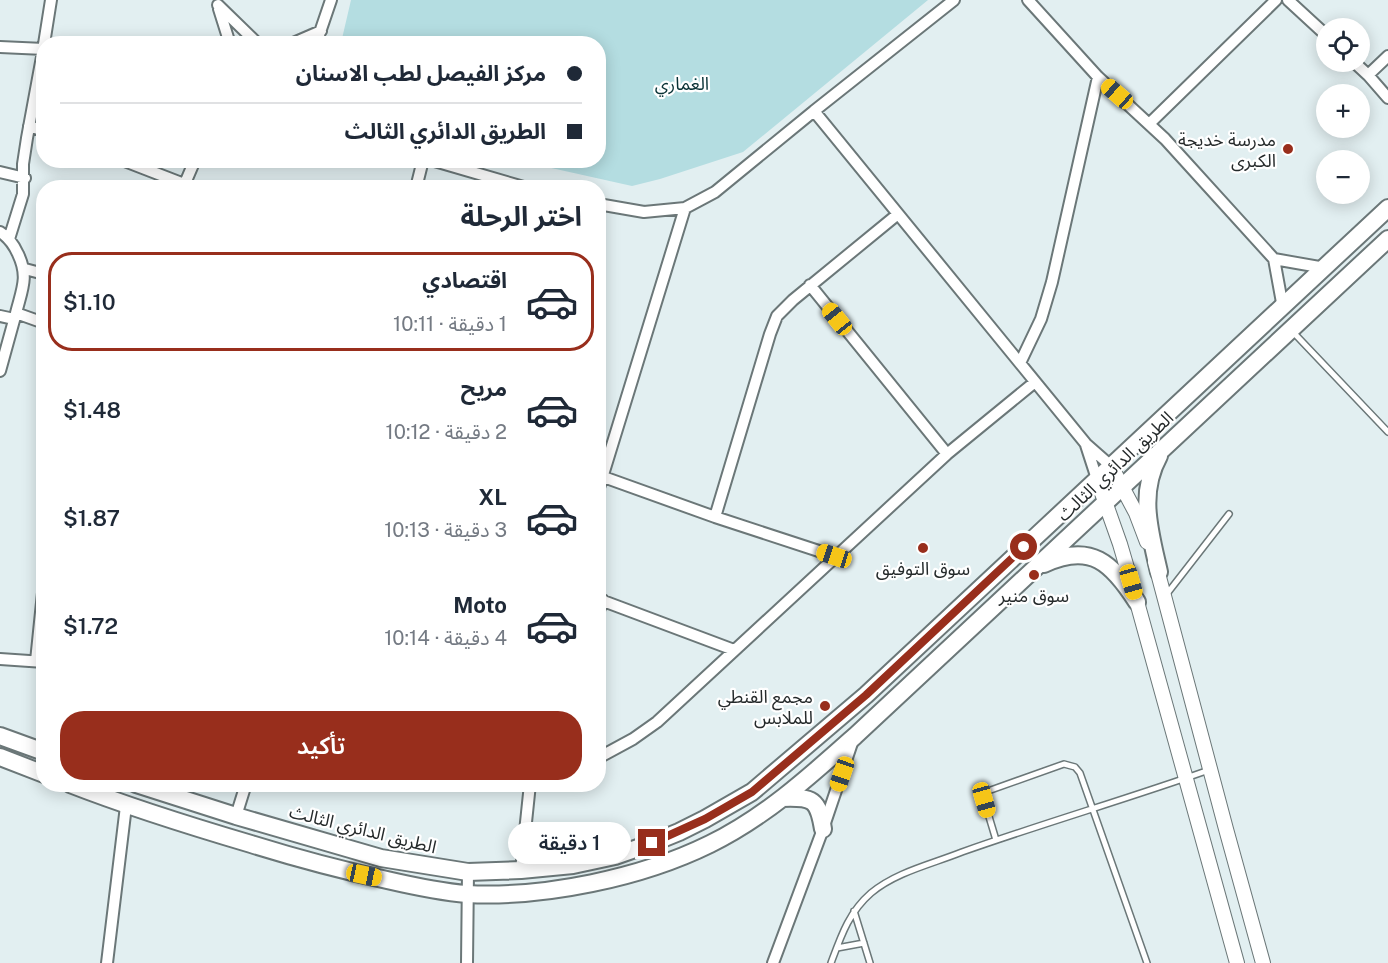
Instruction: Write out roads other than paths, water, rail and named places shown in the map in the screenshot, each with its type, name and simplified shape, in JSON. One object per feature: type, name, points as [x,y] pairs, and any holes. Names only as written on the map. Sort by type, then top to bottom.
[{"type":"main road","name":"الطريق الدائري الثالث","points":[[161,792],[381,858],[468,872],[573,866],[643,847],[705,819],[752,792],[866,695],[1388,208]]},
{"type":"main road","name":"الطريق الدائري الثالث","points":[[90,792],[126,806],[318,865],[410,885],[467,894],[565,888],[666,863],[710,844],[762,813],[783,798],[855,736],[1388,239]]},
{"type":"main road","points":[[1159,572],[1147,520],[1146,500],[1153,467],[1164,448]]},
{"type":"main road","points":[[1032,569],[1065,556],[1078,554],[1092,556],[1104,561],[1113,569],[1137,602]]},
{"type":"main road","points":[[0,736],[36,749]]},
{"type":"main road","points":[[0,757],[36,771]]},
{"type":"main road","points":[[783,798],[803,797],[813,800],[820,813],[823,829]]},
{"type":"street","points":[[46,36],[51,0]]},
{"type":"street","points":[[319,36],[332,0]]},
{"type":"street","points":[[606,205],[644,212],[686,208],[715,192],[954,0]]},
{"type":"street","points":[[1028,0],[1098,77],[1150,123],[1274,259],[1283,308]]},
{"type":"street","points":[[1150,123],[1276,0]]},
{"type":"street","points":[[1288,0],[1316,26]]},
{"type":"street","points":[[217,2],[228,36]]},
{"type":"street","points":[[217,2],[250,36]]},
{"type":"street","points":[[309,36],[321,31]]},
{"type":"street","points":[[0,47],[36,47]]},
{"type":"street","points":[[1368,75],[1388,56]]},
{"type":"street","points":[[1365,72],[1388,98]]},
{"type":"street","points":[[1020,363],[1041,319],[1052,282],[1098,77]]},
{"type":"street","points":[[0,371],[25,279],[25,269],[15,248],[4,236],[21,205],[25,178],[23,164],[36,89]]},
{"type":"street","points":[[814,111],[1086,444],[1111,466],[1123,488],[1136,513],[1159,572],[1263,963]]},
{"type":"street","points":[[29,126],[36,128]]},
{"type":"street","points":[[141,168],[169,180]]},
{"type":"street","points":[[459,168],[500,180]]},
{"type":"street","points":[[0,172],[25,178]]},
{"type":"street","points":[[606,460],[686,208]]},
{"type":"street","points":[[715,517],[777,316],[810,285],[898,214]]},
{"type":"street","points":[[1274,259],[1325,267]]},
{"type":"street","points":[[25,269],[36,272]]},
{"type":"street","points":[[810,285],[947,454]]},
{"type":"street","points":[[0,316],[15,316],[36,321]]},
{"type":"street","points":[[606,754],[657,722],[947,454],[1035,382]]},
{"type":"street","points":[[1086,444],[1137,602],[1237,963]]},
{"type":"street","points":[[606,478],[834,556]]},
{"type":"street","points":[[606,602],[734,650]]},
{"type":"street","points":[[0,659],[36,662]]},
{"type":"street","points":[[773,963],[855,736]]},
{"type":"street","points":[[236,816],[244,792]]},
{"type":"street","points":[[521,870],[529,792]]},
{"type":"street","points":[[107,963],[126,806]]},
{"type":"street","points":[[467,963],[468,872]]},
{"type":"lane","points":[[1291,330],[1388,432]]},
{"type":"lane","points":[[1165,596],[1229,514]]},
{"type":"lane","points":[[996,840],[984,795],[992,789],[1064,764],[1070,764],[1080,773],[1147,963]]},
{"type":"lane","points":[[831,963],[854,911],[873,892],[890,880],[996,840],[1210,769]]},
{"type":"lane","points":[[854,911],[870,963]]},
{"type":"lane","points":[[837,948],[864,943]]},
{"type":"place","name":"مدرسة خديجة الكبرى","points":[[1288,149]]},
{"type":"place","name":"سوق التوفيق","points":[[923,548]]},
{"type":"place","name":"سوق منير","points":[[1034,575]]},
{"type":"place","name":"مجمع القنطي للملابس","points":[[825,706]]},
{"type":"park label","name":"الغماري","points":[[682,83]]}]
